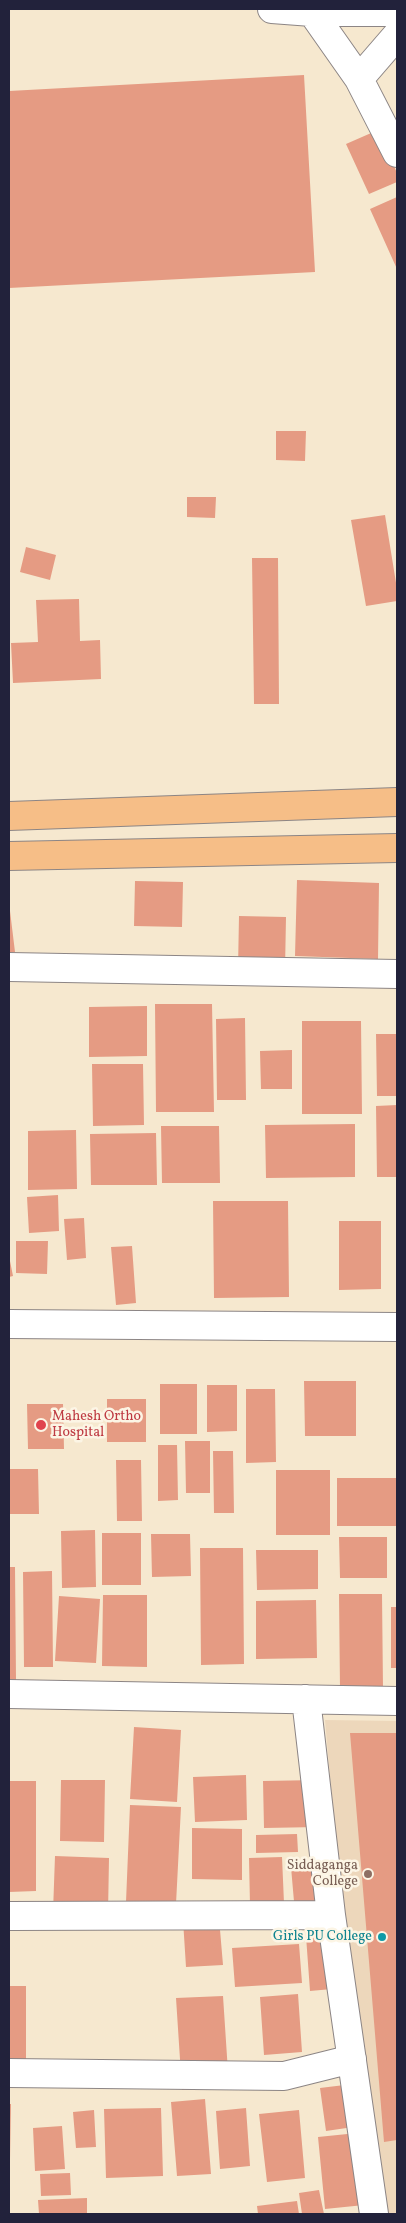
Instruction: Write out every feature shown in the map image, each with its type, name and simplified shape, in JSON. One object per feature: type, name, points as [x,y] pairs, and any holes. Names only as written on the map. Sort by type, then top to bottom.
[{"type":"main road","points":[[9,816],[397,802]]},
{"type":"main road","points":[[9,856],[397,848]]},
{"type":"street","points":[[272,9],[312,12],[397,12]]},
{"type":"street","points":[[312,12],[359,79],[397,154]]},
{"type":"street","points":[[359,79],[397,35]]},
{"type":"street","points":[[9,967],[397,974]]},
{"type":"street","points":[[9,1324],[397,1327]]},
{"type":"street","points":[[9,1694],[397,1701]]},
{"type":"street","points":[[306,1699],[332,1915],[374,2214]]},
{"type":"street","points":[[9,1916],[332,1915]]},
{"type":"street","points":[[9,2073],[284,2076],[352,2059]]},
{"type":"shaded area","name":"Siddaganga College","points":[[325,1720],[397,1721],[397,2214],[385,2214],[352,2027]]},
{"type":"building","points":[[304,75],[315,272],[9,288],[9,91]]},
{"type":"building","points":[[378,130],[397,173],[397,182],[369,194],[346,144]]},
{"type":"building","points":[[397,197],[397,269],[370,209]]},
{"type":"building","points":[[276,431],[306,431],[305,461],[276,460]]},
{"type":"building","points":[[187,497],[216,497],[215,518],[187,517]]},
{"type":"building","points":[[385,515],[397,589],[397,601],[366,606],[351,520]]},
{"type":"building","points":[[26,547],[56,555],[50,580],[20,572]]},
{"type":"building","points":[[252,558],[278,558],[279,704],[254,704]]},
{"type":"building","points":[[79,599],[80,641],[100,640],[101,679],[13,683],[11,643],[38,642],[36,600]]},
{"type":"building","points":[[297,880],[379,883],[378,959],[295,956]]},
{"type":"building","points":[[135,881],[183,882],[182,927],[134,926]]},
{"type":"building","points":[[10,911],[15,952],[9,952]]},
{"type":"building","points":[[239,916],[286,917],[285,970],[238,969]]},
{"type":"building","points":[[155,1004],[212,1004],[214,1112],[156,1112]]},
{"type":"building","points":[[147,1006],[147,1056],[89,1057],[89,1007]]},
{"type":"building","points":[[245,1018],[246,1100],[217,1100],[216,1019]]},
{"type":"building","points":[[302,1021],[361,1021],[362,1114],[302,1114]]},
{"type":"building","points":[[376,1034],[397,1034],[397,1096],[377,1096]]},
{"type":"building","points":[[292,1050],[292,1089],[261,1089],[260,1051]]},
{"type":"building","points":[[92,1064],[143,1064],[144,1125],[93,1126]]},
{"type":"building","points":[[397,1105],[397,1177],[377,1177],[376,1106]]},
{"type":"building","points":[[355,1124],[355,1177],[266,1178],[265,1125]]},
{"type":"building","points":[[161,1126],[219,1126],[220,1183],[162,1183]]},
{"type":"building","points":[[76,1130],[77,1189],[28,1190],[28,1131]]},
{"type":"building","points":[[156,1133],[157,1185],[91,1185],[90,1134]]},
{"type":"building","points":[[58,1195],[59,1231],[29,1233],[27,1197]]},
{"type":"building","points":[[213,1201],[288,1201],[289,1297],[214,1298]]},
{"type":"building","points":[[84,1218],[86,1258],[67,1260],[64,1219]]},
{"type":"building","points":[[339,1221],[381,1221],[381,1289],[339,1290]]},
{"type":"building","points":[[16,1241],[48,1241],[47,1274],[16,1273]]},
{"type":"building","points":[[132,1246],[136,1303],[116,1305],[111,1247]]},
{"type":"building","points":[[9,1256],[13,1276],[9,1277]]},
{"type":"building","points":[[304,1381],[356,1381],[356,1436],[305,1436]]},
{"type":"building","points":[[160,1384],[197,1384],[197,1434],[160,1434]]},
{"type":"building","points":[[207,1385],[237,1385],[237,1431],[207,1432]]},
{"type":"building","points":[[246,1389],[275,1389],[276,1462],[246,1463]]},
{"type":"building","points":[[107,1399],[146,1399],[146,1442],[107,1442]]},
{"type":"building","points":[[27,1404],[63,1404],[64,1449],[28,1449]]},
{"type":"building","points":[[185,1441],[210,1441],[210,1493],[186,1493]]},
{"type":"building","points":[[158,1445],[177,1445],[178,1500],[158,1501]]},
{"type":"building","points":[[213,1451],[233,1451],[234,1513],[214,1513]]},
{"type":"building","points":[[116,1460],[141,1460],[142,1521],[117,1521]]},
{"type":"building","points":[[9,1469],[38,1469],[39,1514],[9,1514]]},
{"type":"building","points":[[276,1470],[330,1470],[330,1535],[276,1535]]},
{"type":"building","points":[[337,1478],[397,1478],[397,1526],[337,1526]]},
{"type":"building","points":[[95,1530],[96,1587],[62,1588],[61,1531]]},
{"type":"building","points":[[102,1533],[141,1533],[141,1585],[102,1585]]},
{"type":"building","points":[[151,1534],[190,1534],[191,1576],[152,1577]]},
{"type":"building","points":[[339,1537],[387,1537],[387,1578],[340,1578]]},
{"type":"building","points":[[200,1548],[243,1548],[244,1664],[201,1665]]},
{"type":"building","points":[[256,1550],[318,1550],[318,1589],[257,1590]]},
{"type":"building","points":[[9,1567],[15,1567],[16,1680],[9,1680]]},
{"type":"building","points":[[52,1571],[53,1667],[24,1667],[23,1572]]},
{"type":"building","points":[[339,1594],[382,1594],[383,1689],[340,1689]]},
{"type":"building","points":[[103,1595],[147,1595],[147,1667],[102,1666]]},
{"type":"building","points":[[59,1596],[100,1599],[96,1663],[55,1661]]},
{"type":"building","points":[[316,1600],[317,1658],[256,1659],[256,1601]]},
{"type":"building","points":[[391,1607],[397,1607],[397,1668],[391,1668]]},
{"type":"building","points":[[134,1727],[181,1730],[177,1802],[130,1799]]},
{"type":"building","name":"Girls PU College","points":[[350,1733],[397,1733],[397,2140],[384,2142]]},
{"type":"building","points":[[246,1775],[247,1820],[195,1822],[193,1777]]},
{"type":"building","points":[[61,1780],[105,1780],[104,1842],[60,1841]]},
{"type":"building","points":[[318,1780],[318,1827],[264,1828],[263,1781]]},
{"type":"building","points":[[9,1781],[36,1781],[36,1891],[9,1892]]},
{"type":"building","points":[[130,1805],[181,1807],[176,1904],[126,1902]]},
{"type":"building","points":[[192,1828],[242,1829],[242,1880],[192,1879]]},
{"type":"building","points":[[297,1834],[298,1852],[256,1853],[256,1835]]},
{"type":"building","points":[[55,1856],[109,1858],[108,1914],[53,1912]]},
{"type":"building","points":[[282,1857],[284,1903],[250,1905],[249,1858]]},
{"type":"building","points":[[329,1864],[333,1909],[295,1913],[291,1867]]},
{"type":"building","points":[[219,1918],[223,1965],[186,1967],[183,1920]]},
{"type":"building","points":[[339,1933],[343,1988],[310,1991],[306,1936]]},
{"type":"building","points":[[299,1944],[302,1983],[235,1987],[232,1948]]},
{"type":"building","points":[[9,1986],[26,1986],[26,2062],[9,2062]]},
{"type":"building","points":[[298,1994],[302,2052],[264,2055],[260,1997]]},
{"type":"building","points":[[223,1996],[229,2087],[182,2090],[176,1998]]},
{"type":"building","points":[[361,2083],[367,2125],[326,2131],[320,2088]]},
{"type":"building","points":[[205,2099],[211,2174],[177,2176],[171,2102]]},
{"type":"building","points":[[9,2104],[11,2104],[10,2160],[9,2160]]},
{"type":"building","points":[[161,2108],[163,2176],[106,2178],[104,2109]]},
{"type":"building","points":[[246,2108],[250,2166],[220,2169],[216,2111]]},
{"type":"building","points":[[94,2110],[96,2147],[76,2148],[73,2112]]},
{"type":"building","points":[[299,2110],[305,2178],[267,2182],[259,2114]]},
{"type":"building","points":[[62,2126],[65,2169],[35,2171],[33,2128]]},
{"type":"building","points":[[367,2132],[374,2204],[325,2209],[318,2137]]},
{"type":"building","points":[[70,2173],[71,2195],[41,2196],[40,2174]]},
{"type":"building","points":[[319,2190],[324,2214],[302,2214],[299,2193]]},
{"type":"building","points":[[87,2198],[87,2214],[39,2214],[38,2200]]},
{"type":"building","points":[[297,2201],[299,2214],[258,2214],[257,2206]]},
{"type":"place","name":"Mahesh Ortho Hospital","points":[[41,1425]]},
{"type":"place","name":"Siddaganga College","points":[[368,1874]]},
{"type":"place","name":"Girls PU College","points":[[382,1937]]}]
